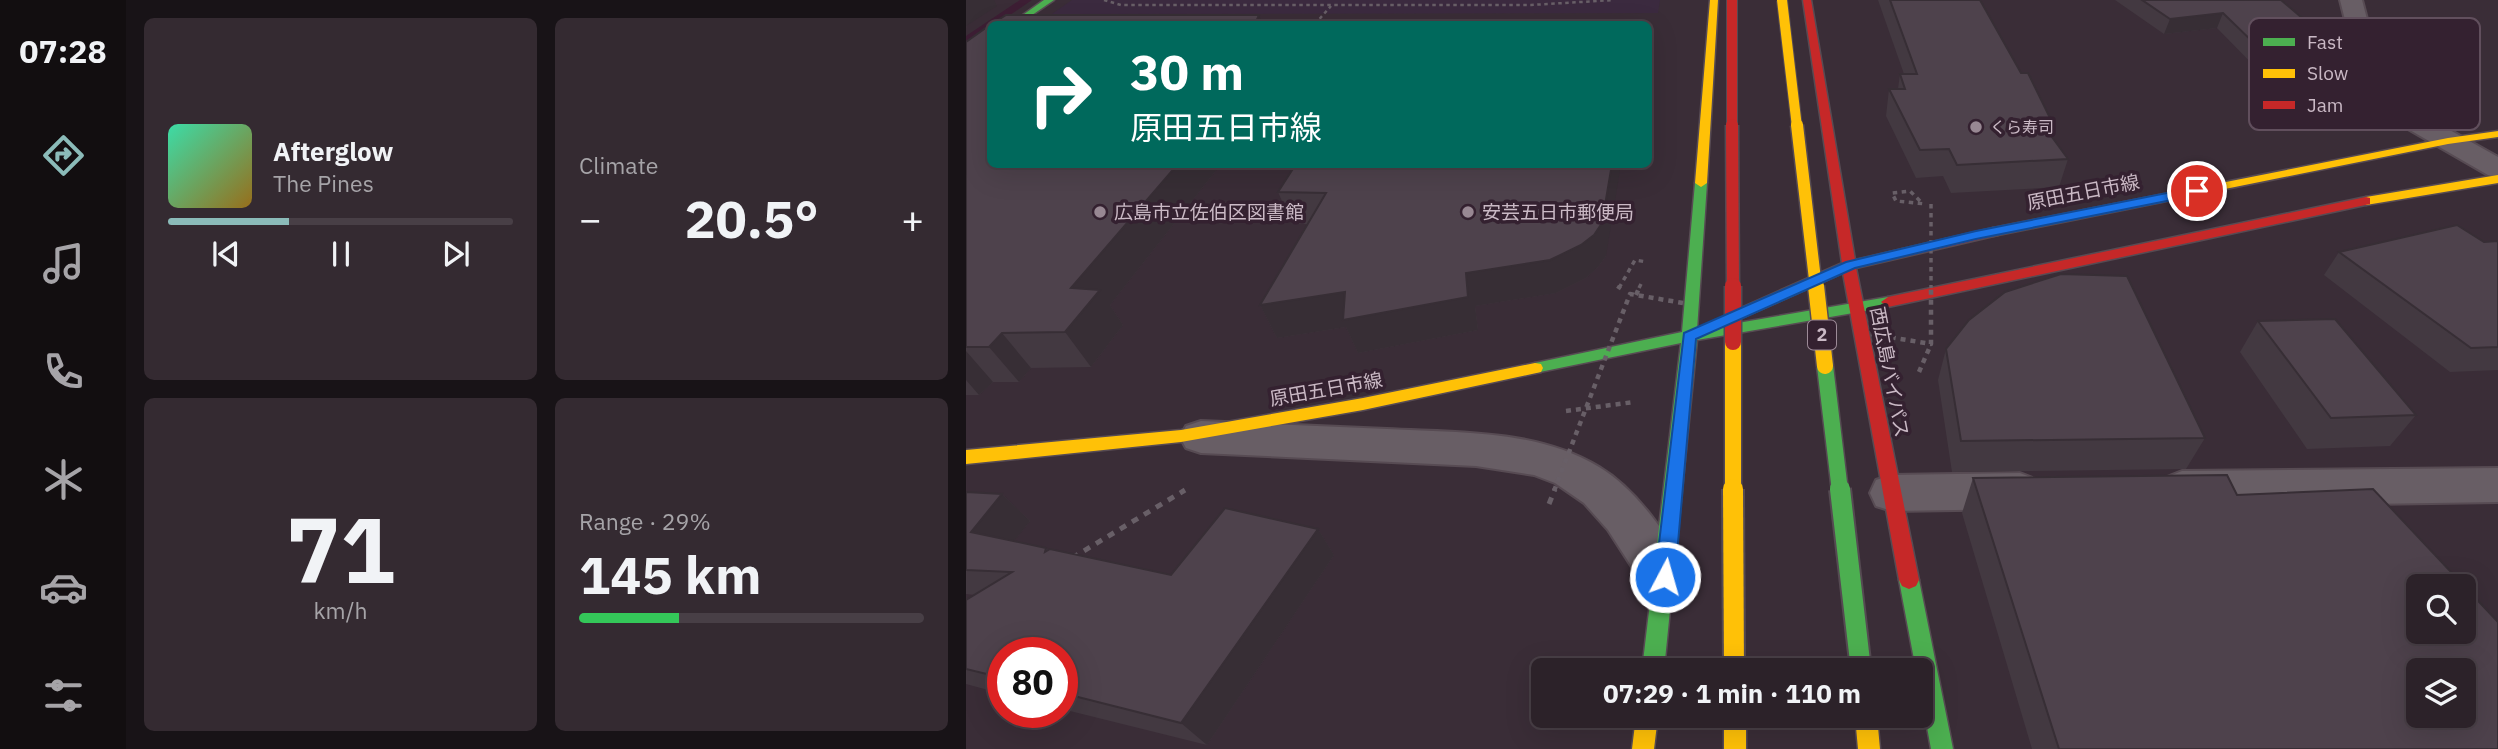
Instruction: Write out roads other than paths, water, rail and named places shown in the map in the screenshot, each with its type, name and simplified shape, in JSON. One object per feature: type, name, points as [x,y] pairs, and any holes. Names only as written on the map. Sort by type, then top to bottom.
[{"type":"main road","points":[[1018,21],[1050,0]]},
{"type":"main road","points":[[1655,658],[1665,577],[1701,206],[1714,0]]},
{"type":"main road","points":[[1732,0],[1734,658]]},
{"type":"main road","name":"2","points":[[1782,0],[1860,658]]},
{"type":"main road","name":"西広島バイパス","points":[[1807,0],[1856,309],[1942,749]]},
{"type":"main road","name":"原田五日市線","points":[[1689,336],[1850,265],[1976,235],[2448,141],[2498,134]]},
{"type":"main road","name":"原田五日市線","points":[[966,457],[1181,436],[1454,386],[1689,336],[1856,309],[2325,208],[2498,179]]},
{"type":"main road","points":[[1643,749],[1646,728]]},
{"type":"main road","points":[[1735,728],[1735,749]]},
{"type":"main road","points":[[1867,728],[1869,749]]},
{"type":"street","points":[[2351,0],[2355,18]]},
{"type":"street","points":[[2429,130],[2498,169]]},
{"type":"street","points":[[1181,436],[1501,452],[1535,460],[1571,471],[1605,495],[1665,577]]},
{"type":"street","points":[[2140,490],[2498,485]]},
{"type":"street","points":[[1892,493],[2057,491]]},
{"type":"waterway","points":[[996,21],[1027,0]]},
{"type":"waterway","points":[[966,41],[987,27]]},
{"type":"place","name":"くら寿司","points":[[1976,127]]},
{"type":"place","name":"広島市立佐伯区図書館","points":[[1100,212]]},
{"type":"place","name":"安芸五日市郵便局","points":[[1468,212]]}]
